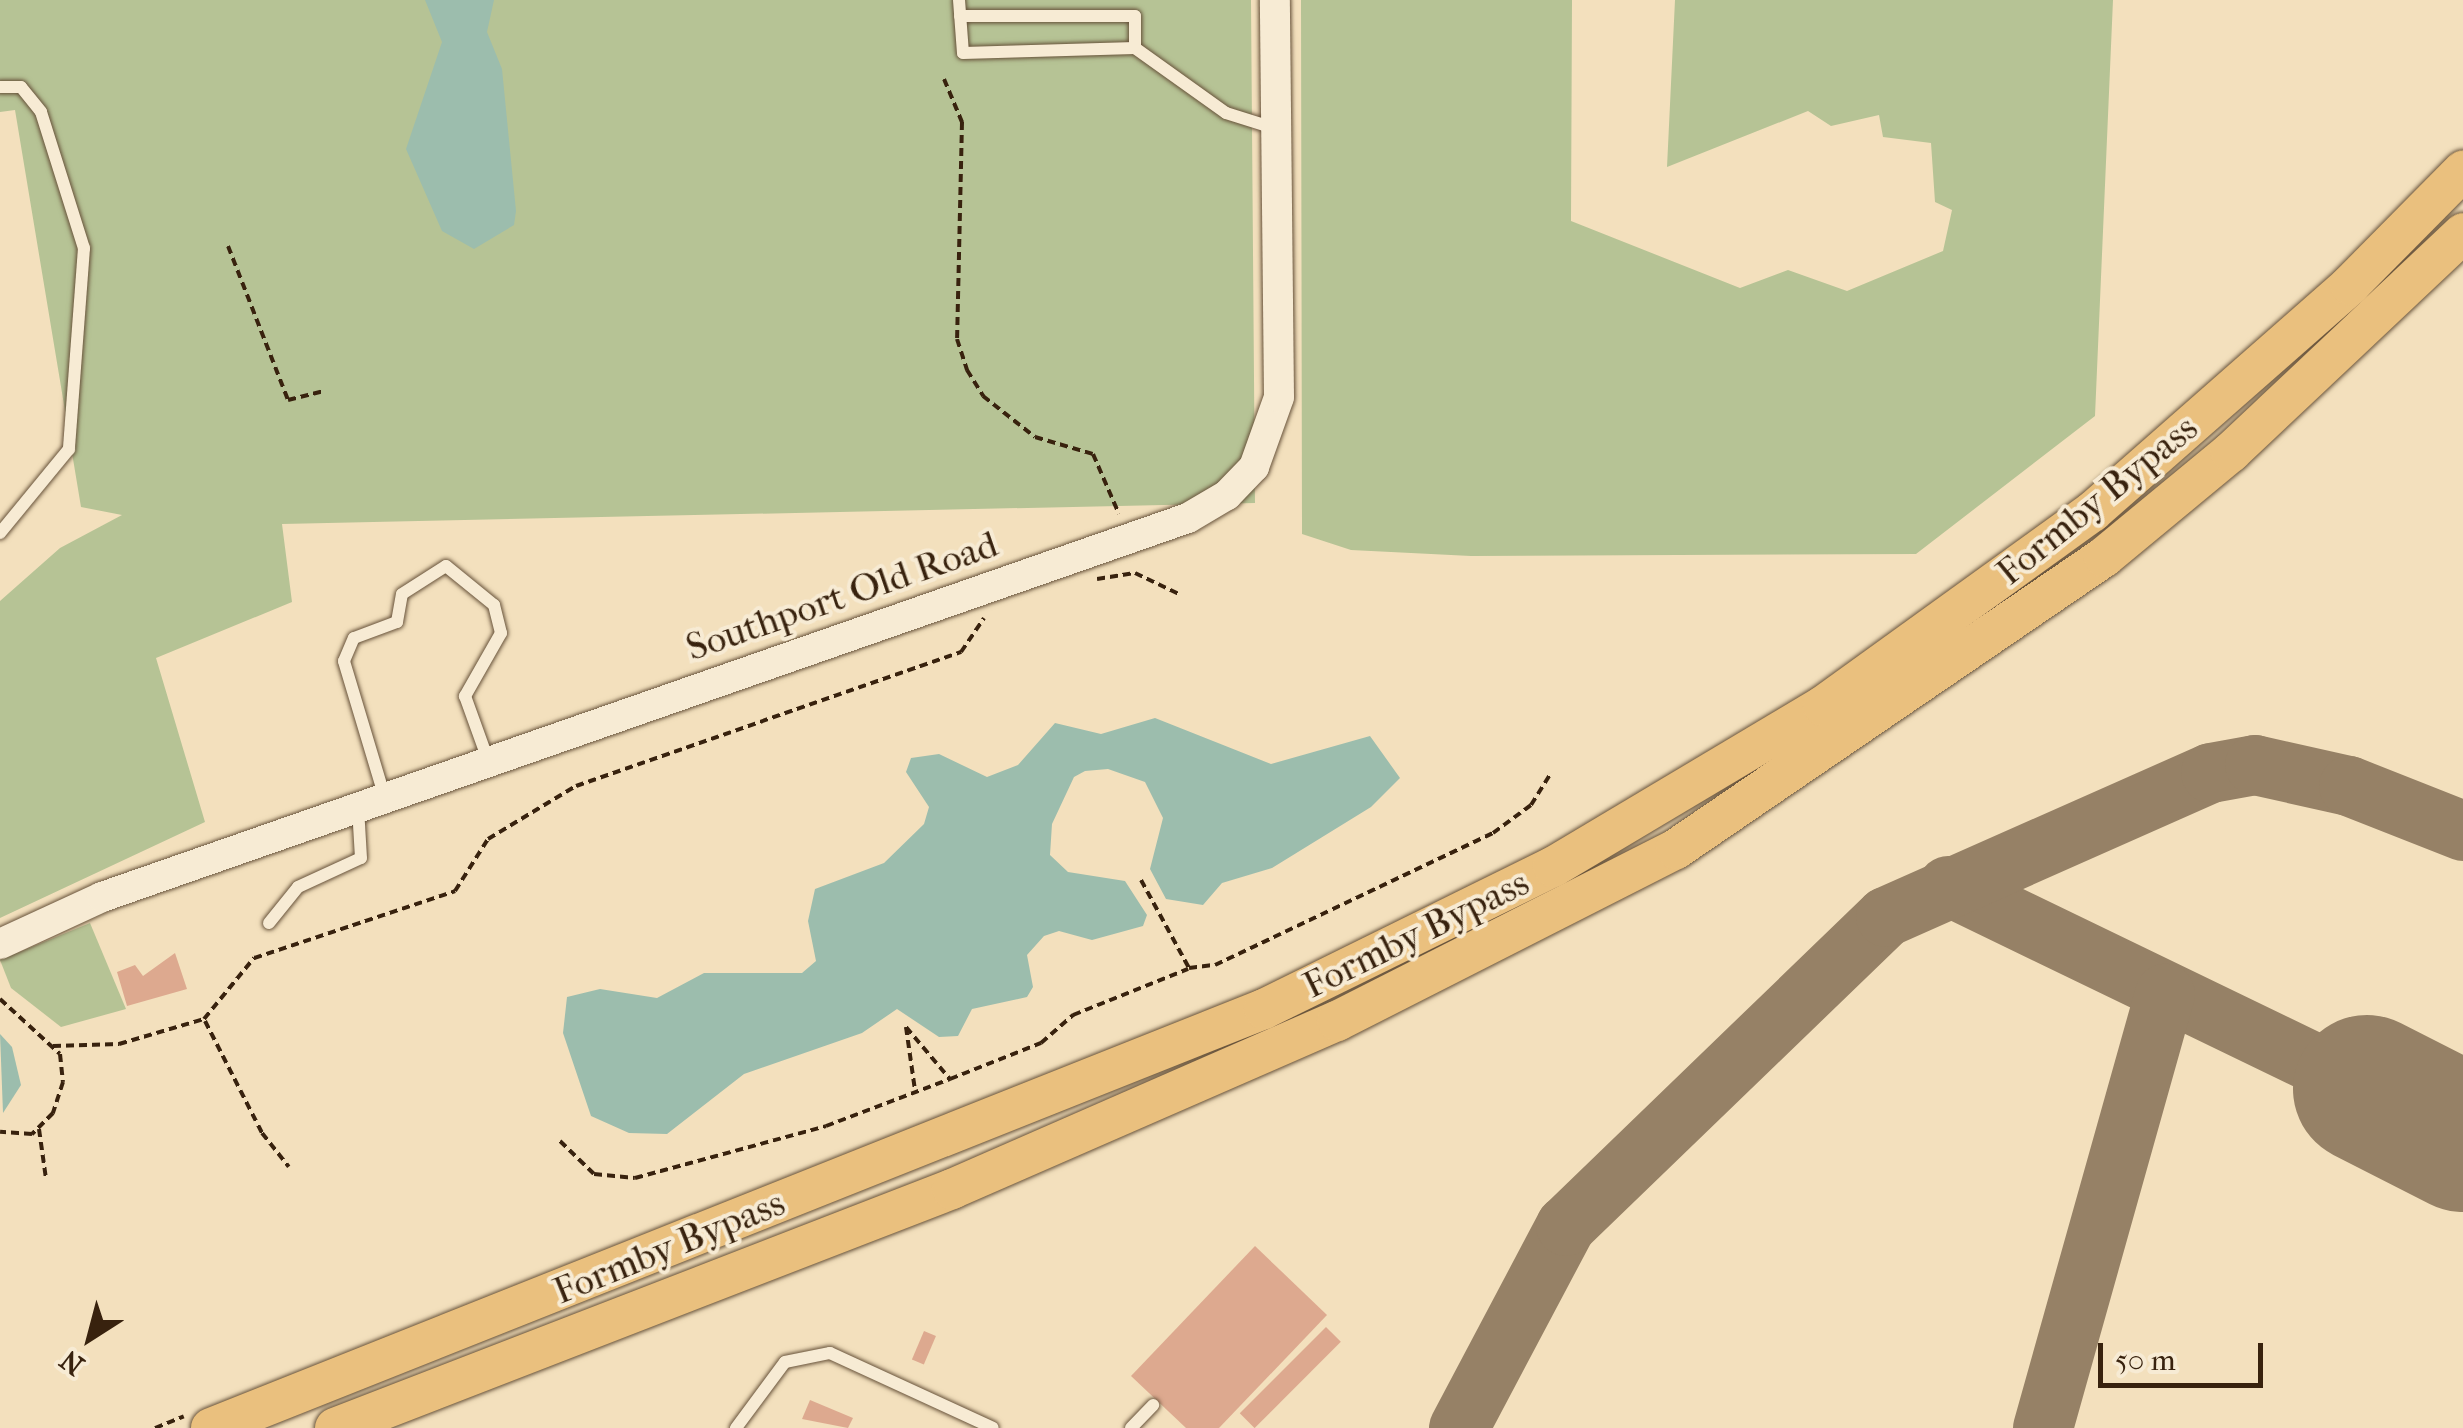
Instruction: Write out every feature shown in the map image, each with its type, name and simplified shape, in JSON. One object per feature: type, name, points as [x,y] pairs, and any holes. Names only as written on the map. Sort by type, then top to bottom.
[{"type":"highway","name":"Formby Bypass","points":[[199,1422],[1264,1009],[1554,866],[1823,706],[2092,512],[2350,285],[2463,171]]},
{"type":"highway","name":"Formby Bypass","points":[[335,1428],[952,1190],[1337,1021],[1676,849],[2104,557],[2231,452],[2463,233]]},
{"type":"street","name":"Southport Old Road","points":[[0,944],[102,897],[1125,540],[1228,496],[1266,445],[1282,367],[1275,0]]},
{"type":"lane","points":[[959,0],[963,52],[1135,48],[1226,114],[1276,129]]},
{"type":"lane","points":[[960,16],[1135,16],[1135,48]]},
{"type":"lane","points":[[0,87],[21,87],[41,112],[84,248],[69,449],[0,533]]},
{"type":"lane","points":[[269,922],[298,888],[361,858],[372,802],[344,662],[354,638],[397,622],[402,594],[446,566],[494,605],[501,633],[465,696],[489,762]]},
{"type":"lane","points":[[736,1428],[784,1362],[830,1353],[993,1428]]},
{"type":"lane","points":[[1130,1428],[1153,1405]]},
{"type":"path","points":[[944,78],[962,122],[957,339],[967,370],[983,396],[1035,438],[1093,454],[1125,540],[1128,574]]},
{"type":"path","points":[[228,246],[288,400],[324,392]]},
{"type":"path","points":[[1080,581],[1128,574],[1181,595]]},
{"type":"path","points":[[53,1046],[119,1044],[204,1019],[220,992],[280,944],[455,891],[488,840],[520,816],[630,762],[672,757],[961,652],[992,604]]},
{"type":"path","points":[[560,1142],[594,1174],[634,1178],[826,1126],[950,1080],[1040,1043],[1073,1014],[1168,982],[1189,968],[1247,954],[1435,865],[1515,820],[1550,774]]},
{"type":"path","points":[[1140,880],[1189,968]]},
{"type":"path","points":[[0,999],[53,1046],[64,1082],[32,1134],[0,1132]]},
{"type":"path","points":[[204,1019],[262,1133],[289,1167]]},
{"type":"path","points":[[914,1091],[906,1027],[950,1080]]},
{"type":"path","points":[[39,1127],[46,1179]]},
{"type":"path","points":[[155,1428],[199,1422]]},
{"type":"shaded area","points":[[0,0],[1251,0],[1255,503],[282,524],[292,602],[156,658],[205,822],[0,918],[0,601],[60,548],[122,515],[81,507],[15,110],[0,112]]},
{"type":"shaded area","points":[[425,0],[494,0],[487,32],[502,69],[516,211],[514,225],[474,249],[442,231],[406,149],[442,42]]},
{"type":"shaded area","points":[[1301,0],[1572,0],[1571,221],[1740,288],[1788,270],[1847,291],[1943,251],[1952,210],[1935,202],[1931,143],[1883,137],[1879,115],[1831,126],[1808,111],[1667,167],[1675,0],[2113,0],[2095,416],[1916,554],[1471,556],[1351,550],[1302,534]]},
{"type":"shaded area","points":[[1155,718],[1271,764],[1370,736],[1400,778],[1371,807],[1272,868],[1222,883],[1203,905],[1166,899],[1150,869],[1163,818],[1145,782],[1108,769],[1085,771],[1074,777],[1052,824],[1050,855],[1068,872],[1125,881],[1147,915],[1143,926],[1092,940],[1059,931],[1044,936],[1027,955],[1033,987],[1027,997],[972,1009],[958,1036],[939,1037],[897,1009],[862,1033],[744,1074],[667,1134],[629,1133],[591,1116],[563,1033],[567,997],[600,989],[657,998],[704,973],[802,973],[816,961],[808,921],[815,889],[884,863],[924,824],[929,807],[906,772],[911,758],[939,754],[987,777],[1018,765],[1055,723],[1101,734]]},
{"type":"shaded area","points":[[90,923],[126,1009],[61,1027],[11,988],[0,960]]},
{"type":"shaded area","points":[[0,1034],[12,1047],[21,1085],[3,1113]]},
{"type":"building","points":[[175,953],[187,989],[127,1006],[117,972],[135,965],[143,976]]},
{"type":"building","points":[[1255,1246],[1327,1315],[1219,1428],[1186,1428],[1131,1376]]},
{"type":"building","points":[[1326,1327],[1341,1342],[1255,1428],[1240,1413]]},
{"type":"building","points":[[924,1331],[936,1336],[924,1365],[912,1360]]},
{"type":"building","points":[[810,1400],[853,1418],[848,1428],[802,1419]]},
{"type":"taxiway","points":[[1459,1428],[1566,1226],[1886,917],[2211,773],[2255,765],[2349,786],[2463,831]]},
{"type":"taxiway","points":[[1948,886],[2367,1089]]},
{"type":"taxiway","points":[[2043,1428],[2165,994]]},
{"type":"runway","points":[[2367,1089],[2463,1138]]}]
